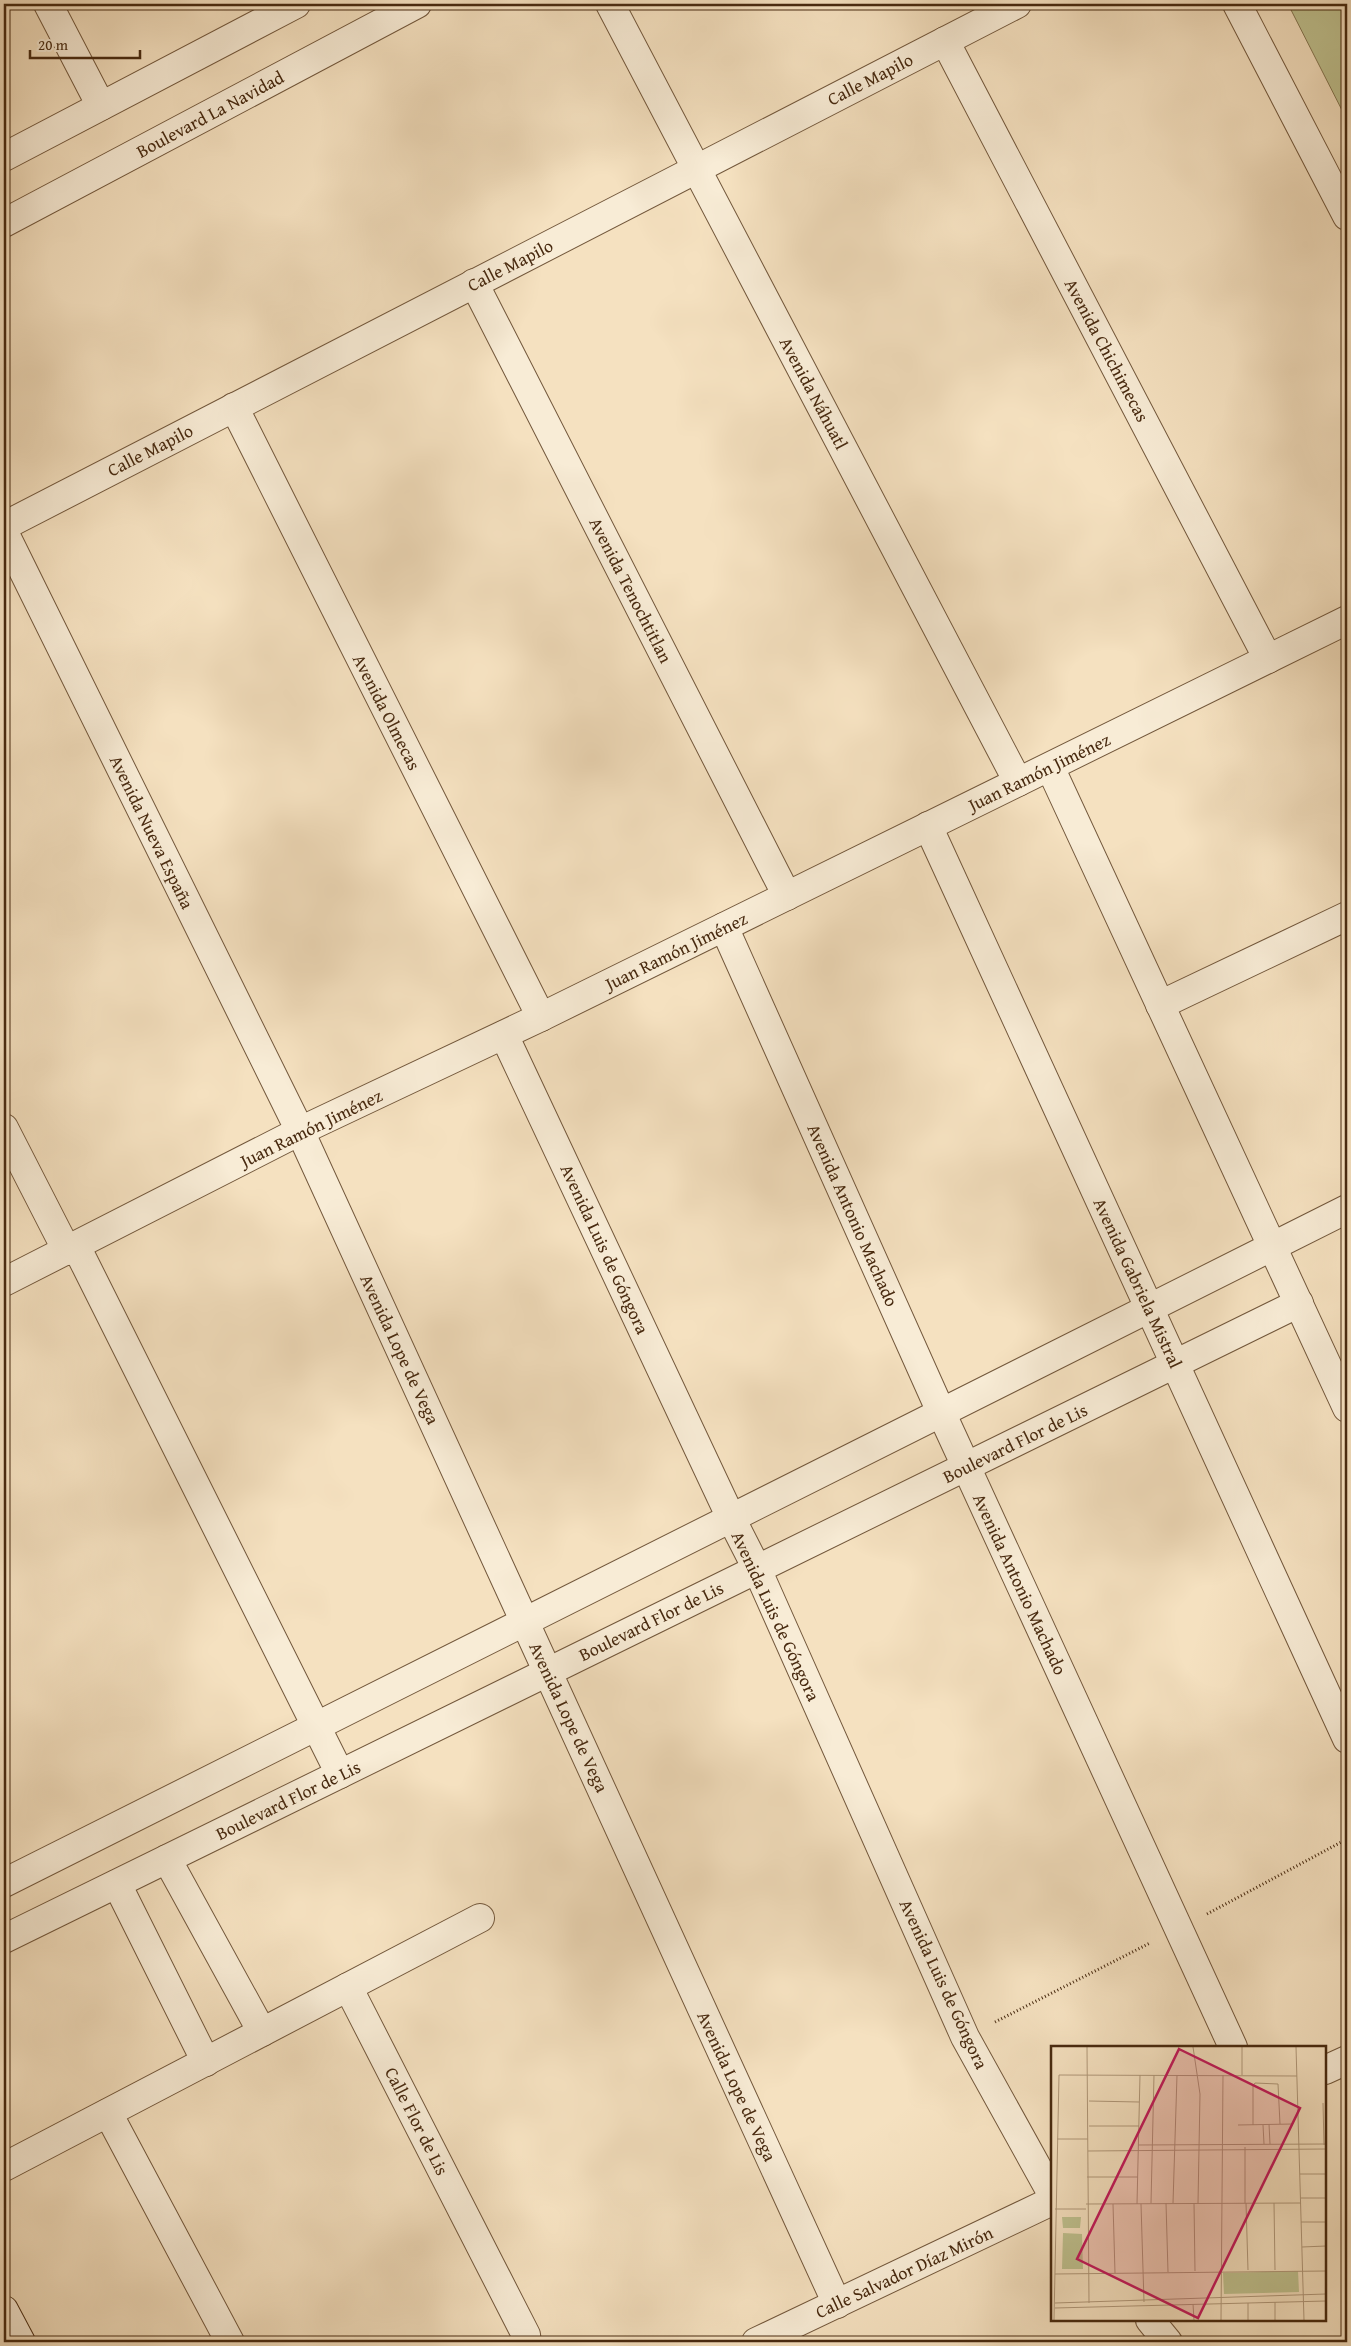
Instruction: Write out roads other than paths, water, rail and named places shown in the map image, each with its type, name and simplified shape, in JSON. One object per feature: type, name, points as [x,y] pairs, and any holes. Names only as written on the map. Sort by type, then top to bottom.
[{"type":"street","points":[[48,4],[101,106]]},
{"type":"street","points":[[4,157],[296,4]]},
{"type":"street","name":"Boulevard La Navidad","points":[[4,224],[417,4]]},
{"type":"street","name":"Avenida Náhuatl","points":[[610,4],[1018,782]]},
{"type":"street","name":"Calle Mapilo","points":[[4,526],[1017,4]]},
{"type":"street","points":[[1237,4],[1347,216]]},
{"type":"street","name":"Avenida Chichimecas","points":[[945,41],[1268,659]]},
{"type":"street","name":"Avenida Tenochtitlan","points":[[474,283],[787,896]]},
{"type":"street","name":"Avenida Olmecas","points":[[234,407],[541,1018]]},
{"type":"street","name":"Avenida Nueva España","points":[[4,532],[300,1131]]},
{"type":"street","name":"Juan Ramón Jiménez","points":[[4,1282],[300,1131],[541,1018],[1347,620]]},
{"type":"street","points":[[1050,767],[1347,1408]]},
{"type":"street","name":"Avenida Gabriela Mistral","points":[[928,826],[1347,1740]]},
{"type":"street","points":[[1160,1005],[1347,916]]},
{"type":"street","name":"Avenida Antonio Machado","points":[[724,927],[941,1412],[1233,2046]]},
{"type":"street","name":"Avenida Luis de Góngora","points":[[504,1035],[731,1518],[757,1569],[965,2037],[1051,2192]]},
{"type":"street","points":[[4,1128],[71,1249],[340,1774]]},
{"type":"street","name":"Avenida Lope de Vega","points":[[300,1131],[837,2304]]},
{"type":"street","points":[[4,1883],[1347,1209]]},
{"type":"street","name":"Boulevard Flor de Lis","points":[[4,1939],[1299,1303]]},
{"type":"street","points":[[167,1859],[262,2032]]},
{"type":"street","points":[[116,1884],[206,2062]]},
{"type":"street","points":[[4,2167],[480,1918]]},
{"type":"street","name":"Calle Flor de Lis","points":[[348,1987],[526,2335],[527,2342]]},
{"type":"street","points":[[1326,2070],[1347,2060]]},
{"type":"street","points":[[108,2113],[230,2342]]},
{"type":"street","name":"Calle Salvador Díaz Mirón","points":[[756,2342],[1051,2201]]},
{"type":"street","points":[[4,2310],[21,2342]]},
{"type":"street","points":[[1151,2321],[1168,2342]]}]
